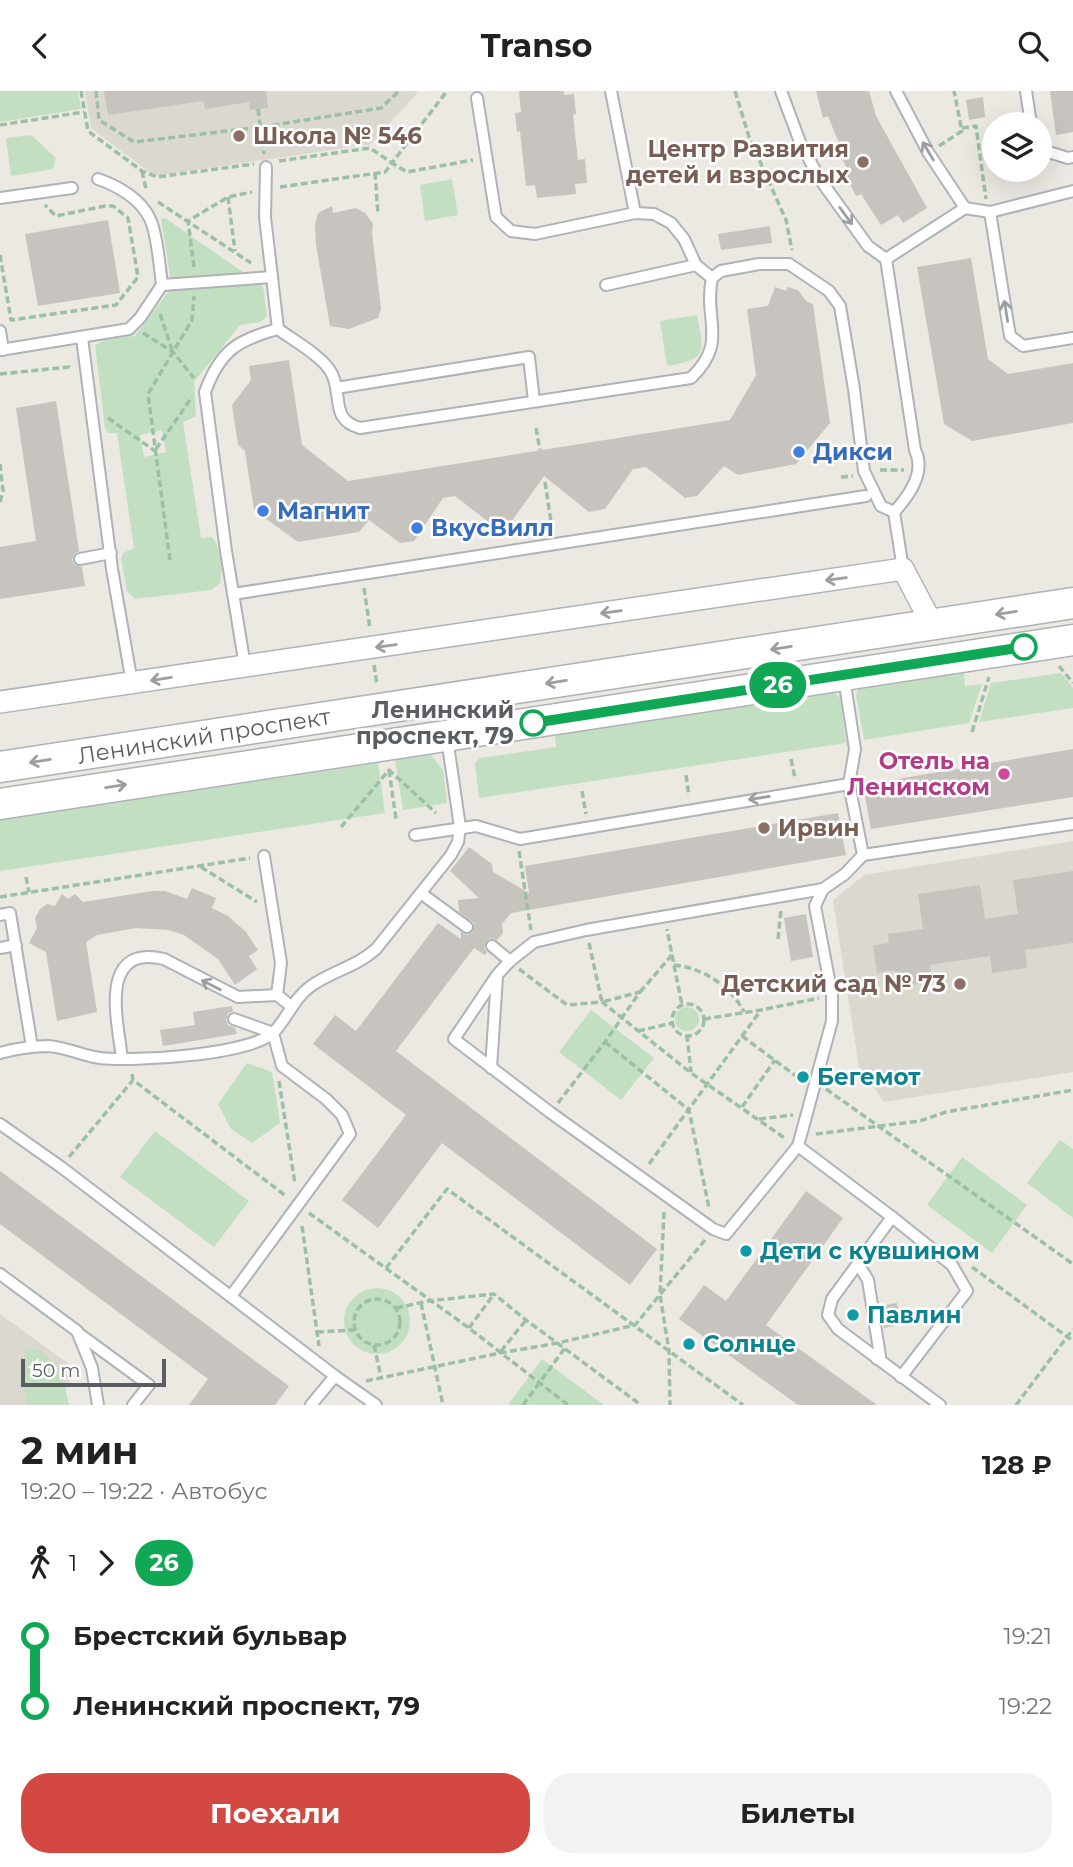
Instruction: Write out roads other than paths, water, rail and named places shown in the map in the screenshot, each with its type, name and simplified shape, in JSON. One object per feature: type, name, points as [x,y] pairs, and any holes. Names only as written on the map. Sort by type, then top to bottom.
[{"type":"main road","name":"Ленинский проспект","points":[[0,767],[1073,603]]},
{"type":"main road","name":"Ленинский проспект","points":[[0,804],[1073,640]]},
{"type":"street","points":[[0,702],[903,569],[932,624]]},
{"type":"lane","points":[[611,91],[635,212]]},
{"type":"lane","points":[[781,91],[800,142],[819,178],[868,246],[886,259],[915,450],[920,460],[908,497],[894,512]]},
{"type":"lane","points":[[896,91],[930,155],[965,208]]},
{"type":"lane","points":[[1026,91],[1029,112]]},
{"type":"lane","points":[[477,98],[496,217],[511,231],[535,235],[635,212],[654,214],[671,223],[684,239],[696,265],[712,278]]},
{"type":"lane","points":[[1052,153],[1073,157]]},
{"type":"lane","points":[[265,163],[265,217],[278,329],[332,372],[341,417],[349,425],[360,428],[691,378],[706,363],[714,332],[709,294],[712,278],[721,271],[760,264],[789,264],[829,291],[840,306],[864,471],[881,506],[894,512]]},
{"type":"lane","points":[[0,331],[1,350],[130,329],[162,285],[151,219],[135,199],[115,185],[98,179]]},
{"type":"lane","points":[[0,198],[72,188]]},
{"type":"lane","points":[[886,259],[965,208],[988,212],[1073,191]]},
{"type":"lane","points":[[988,212],[1010,336],[1023,346],[1073,338]]},
{"type":"lane","points":[[606,285],[696,265]]},
{"type":"lane","points":[[162,285],[272,277]]},
{"type":"lane","points":[[245,666],[205,392],[213,370],[236,344],[254,335],[278,329]]},
{"type":"lane","points":[[82,338],[111,553],[132,683]]},
{"type":"lane","points":[[336,388],[529,357],[534,401]]},
{"type":"lane","points":[[233,594],[866,496]]},
{"type":"lane","points":[[894,512],[903,569]]},
{"type":"lane","points":[[80,559],[111,553]]},
{"type":"lane","points":[[843,675],[855,749],[849,784],[863,855]]},
{"type":"lane","points":[[0,1053],[50,1046],[100,1058],[184,1056],[245,1045],[273,1033],[290,1006],[304,991],[323,977],[364,961],[422,894],[451,855],[458,842],[460,827],[447,736]]},
{"type":"lane","points":[[415,835],[476,826],[520,839],[849,784]]},
{"type":"lane","points":[[823,889],[815,906],[832,995],[832,1021],[798,1146],[726,1234],[713,1230],[491,1069],[454,1039],[497,975],[534,942],[586,930],[823,889],[845,874],[863,855],[1073,824]]},
{"type":"lane","points":[[264,856],[281,963],[276,995]]},
{"type":"lane","points":[[422,894],[467,927]]},
{"type":"lane","points":[[0,915],[10,913],[32,1047]]},
{"type":"lane","points":[[0,948],[16,945]]},
{"type":"lane","points":[[492,946],[510,961]]},
{"type":"lane","points":[[122,1059],[114,993],[120,974],[135,961],[154,957],[238,997],[276,995],[290,1006]]},
{"type":"lane","points":[[491,1069],[497,975]]},
{"type":"lane","points":[[234,1019],[273,1033]]},
{"type":"lane","points":[[231,1296],[350,1134],[342,1115],[326,1098],[282,1066],[273,1033]]},
{"type":"lane","points":[[0,1123],[376,1405]]},
{"type":"lane","points":[[798,1146],[952,1265],[969,1291],[901,1377]]},
{"type":"lane","points":[[892,1217],[832,1299],[828,1315],[838,1329],[940,1405]]},
{"type":"lane","points":[[858,1264],[867,1280],[880,1356],[877,1359]]},
{"type":"lane","points":[[0,1274],[149,1385],[134,1405]]},
{"type":"lane","points":[[76,1331],[92,1368],[98,1405]]},
{"type":"lane","points":[[311,1405],[335,1376]]},
{"type":"place","name":"Школа № 546","points":[[239,136]]},
{"type":"place","name":"Центр Развития детей и взрослых","points":[[863,162]]},
{"type":"place","name":"Дикси","points":[[799,452]]},
{"type":"place","name":"Магнит","points":[[263,511]]},
{"type":"place","name":"ВкусВилл","points":[[417,528]]},
{"type":"place","name":"Ленинский проспект, 79","points":[[533,723]]},
{"type":"place","name":"Отель на Ленинском","points":[[1004,774]]},
{"type":"place","name":"Ирвин","points":[[764,828]]},
{"type":"place","name":"Детский сад № 73","points":[[960,984]]},
{"type":"place","name":"Бегемот","points":[[803,1077]]},
{"type":"place","name":"Дети с кувшином","points":[[746,1251]]},
{"type":"place","name":"Павлин","points":[[853,1315]]},
{"type":"place","name":"Солнце","points":[[689,1344]]}]
